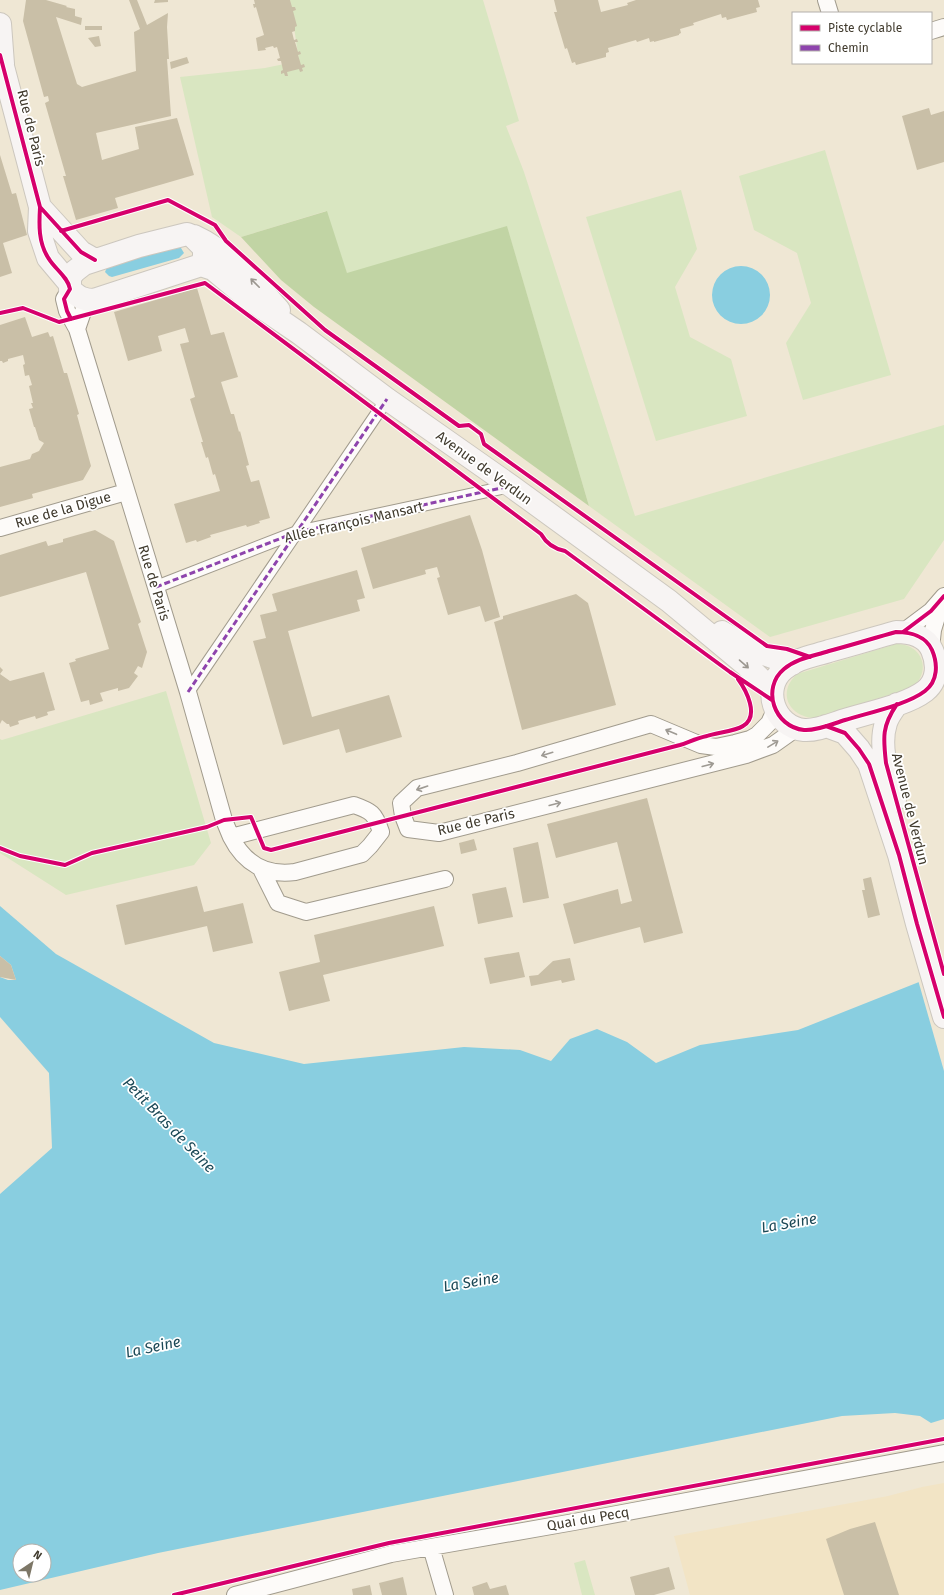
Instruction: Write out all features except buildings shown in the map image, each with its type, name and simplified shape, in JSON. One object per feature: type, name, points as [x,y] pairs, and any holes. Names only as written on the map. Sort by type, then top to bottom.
[{"type":"main road","name":"Rue de Paris","points":[[0,24],[2,59],[40,207],[38,231],[48,258],[75,291]]},
{"type":"main road","name":"Rue de Paris","points":[[40,207],[81,252],[95,260]]},
{"type":"main road","points":[[182,235],[192,236],[204,248],[204,257],[201,265],[94,300],[75,291],[70,277],[84,264],[140,246],[182,235]]},
{"type":"main road","name":"Avenue de Verdun","points":[[192,236],[210,244],[222,252],[258,285],[300,334]]},
{"type":"main road","name":"Avenue de Verdun","points":[[201,265],[213,269],[249,299],[300,334],[387,399],[511,486],[669,601],[746,665],[774,700],[783,721],[797,728],[812,730],[913,698],[935,688],[933,680],[937,656]]},
{"type":"main road","name":"Avenue de Verdun","points":[[669,601],[755,650],[792,664]]},
{"type":"main road","points":[[774,700],[775,681],[780,673],[792,664],[799,660],[889,634],[904,632],[917,635],[927,643],[937,656]]},
{"type":"main road","name":"Avenue de Verdun","points":[[896,704],[885,723],[884,746],[886,763],[922,922]]},
{"type":"main road","name":"Avenue de Verdun","points":[[826,726],[845,733],[859,748],[869,764],[922,922]]},
{"type":"main road","points":[[922,922],[944,974]]},
{"type":"main road","points":[[922,922],[944,1017]]},
{"type":"street","points":[[826,0],[830,12]]},
{"type":"street","points":[[932,31],[944,27]]},
{"type":"street","points":[[75,291],[77,329]]},
{"type":"street","name":"Rue de Paris","points":[[75,291],[64,299],[67,311],[77,329],[188,692],[224,820],[231,837],[235,845],[249,861],[261,868],[284,873],[295,872],[362,854],[381,832],[378,823],[370,810],[354,805],[231,837]]},
{"type":"street","points":[[188,692],[387,399]]},
{"type":"street","name":"Allée François Mansart","points":[[156,587],[297,532],[511,486]]},
{"type":"street","name":"Rue de la Digue","points":[[0,528],[126,492]]},
{"type":"street","points":[[904,632],[931,611],[943,597]]},
{"type":"street","points":[[937,656],[933,630],[943,597]]},
{"type":"street","name":"Rue de Paris","points":[[774,700],[768,722],[757,735],[750,739],[716,747],[701,745],[651,724],[517,763],[417,788],[401,803],[403,816],[408,829],[439,833],[746,755],[773,745],[797,728]]},
{"type":"street","points":[[261,868],[278,903],[306,912],[445,879]]},
{"type":"street","name":"Quai du Pecq","points":[[235,1595],[391,1554],[598,1518],[944,1453]]},
{"type":"street","points":[[431,1547],[445,1595]]},
{"type":"shaded area","points":[[944,1483],[944,1595],[690,1595],[674,1536],[888,1496]]},
{"type":"green space","points":[[290,0],[483,0],[519,121],[506,126],[524,172],[635,516],[944,425],[944,540],[904,599],[770,637],[589,506],[507,227],[347,274],[326,211],[241,237],[212,217],[180,77],[265,68],[299,61]]},
{"type":"green space","points":[[825,150],[891,375],[803,400],[786,343],[811,303],[797,253],[754,230],[739,176]]},
{"type":"green space","points":[[681,190],[697,249],[675,287],[690,337],[731,359],[747,416],[656,441],[586,217]]},
{"type":"green space","points":[[327,211],[347,273],[507,226],[589,506],[314,307],[281,280],[241,237]]},
{"type":"green space","points":[[896,644],[913,648],[922,660],[922,674],[912,688],[814,718],[798,713],[788,702],[788,688],[791,681],[797,674]]},
{"type":"green space","points":[[166,691],[211,843],[194,865],[66,895],[0,853],[0,739],[2,740]]},
{"type":"green space","points":[[585,1560],[595,1595],[582,1595],[574,1563]]},
{"type":"water","points":[[177,245],[184,253],[179,258],[112,277],[105,272],[108,265]]},
{"type":"water","points":[[741,266],[752,268],[765,279],[768,284],[770,295],[768,306],[757,319],[752,322],[741,324],[730,322],[717,311],[714,306],[712,295],[714,284],[725,271],[730,268]]},
{"type":"water","points":[[0,906],[56,954],[214,1043],[304,1064],[464,1047],[520,1050],[551,1061],[570,1039],[597,1029],[627,1042],[656,1063],[700,1045],[798,1030],[919,982],[944,974],[944,1419],[931,1423],[920,1416],[895,1413],[842,1416],[158,1553],[52,1578],[52,1543],[12,1543],[12,1583],[30,1583],[0,1590],[0,1194],[52,1148],[49,1073],[0,1017],[0,977],[8,980],[16,980],[11,965],[0,956]]},
{"type":"pier","points":[[944,972],[944,1071],[918,980]]},
{"type":"marked path","points":[[188,692],[387,399]]},
{"type":"marked path","points":[[156,587],[297,532],[511,486]]},
{"type":"cycle path","points":[[0,55],[40,207],[41,240],[45,253],[69,285],[70,289],[64,299],[71,319]]},
{"type":"cycle path","points":[[61,231],[168,200],[215,225],[226,241],[325,330],[459,426],[469,425],[481,434],[484,444],[767,646],[787,649],[810,657]]},
{"type":"cycle path","points":[[40,207],[81,252],[95,260]]},
{"type":"cycle path","points":[[0,313],[23,308],[59,322],[205,283],[541,534],[551,545],[565,551],[730,672],[772,700]]},
{"type":"cycle path","points":[[903,632],[931,611],[944,596]]},
{"type":"cycle path","points":[[896,632],[912,634],[922,638],[932,650],[936,672],[935,677],[925,691],[898,704],[824,727],[809,730],[794,727],[785,722],[778,714],[774,706],[772,696],[773,686],[777,677],[789,665],[806,658],[896,632]]},
{"type":"cycle path","points":[[0,848],[20,856],[65,865],[92,853],[207,827],[224,820],[251,817],[264,848],[271,850],[680,745],[700,738],[740,728],[748,722],[751,716],[751,710],[748,696],[738,679]]},
{"type":"cycle path","points":[[897,704],[886,725],[884,739],[886,763],[944,974]]},
{"type":"cycle path","points":[[826,726],[845,733],[859,749],[869,764],[899,855],[944,1017]]},
{"type":"cycle path","points":[[174,1595],[389,1543],[944,1439]]},
{"type":"water label","name":"Petit Bras de Seine","points":[[169,1125]]},
{"type":"water label","name":"La Seine","points":[[789,1223]]},
{"type":"water label","name":"La Seine","points":[[471,1282]]},
{"type":"water label","name":"La Seine","points":[[153,1347]]}]
